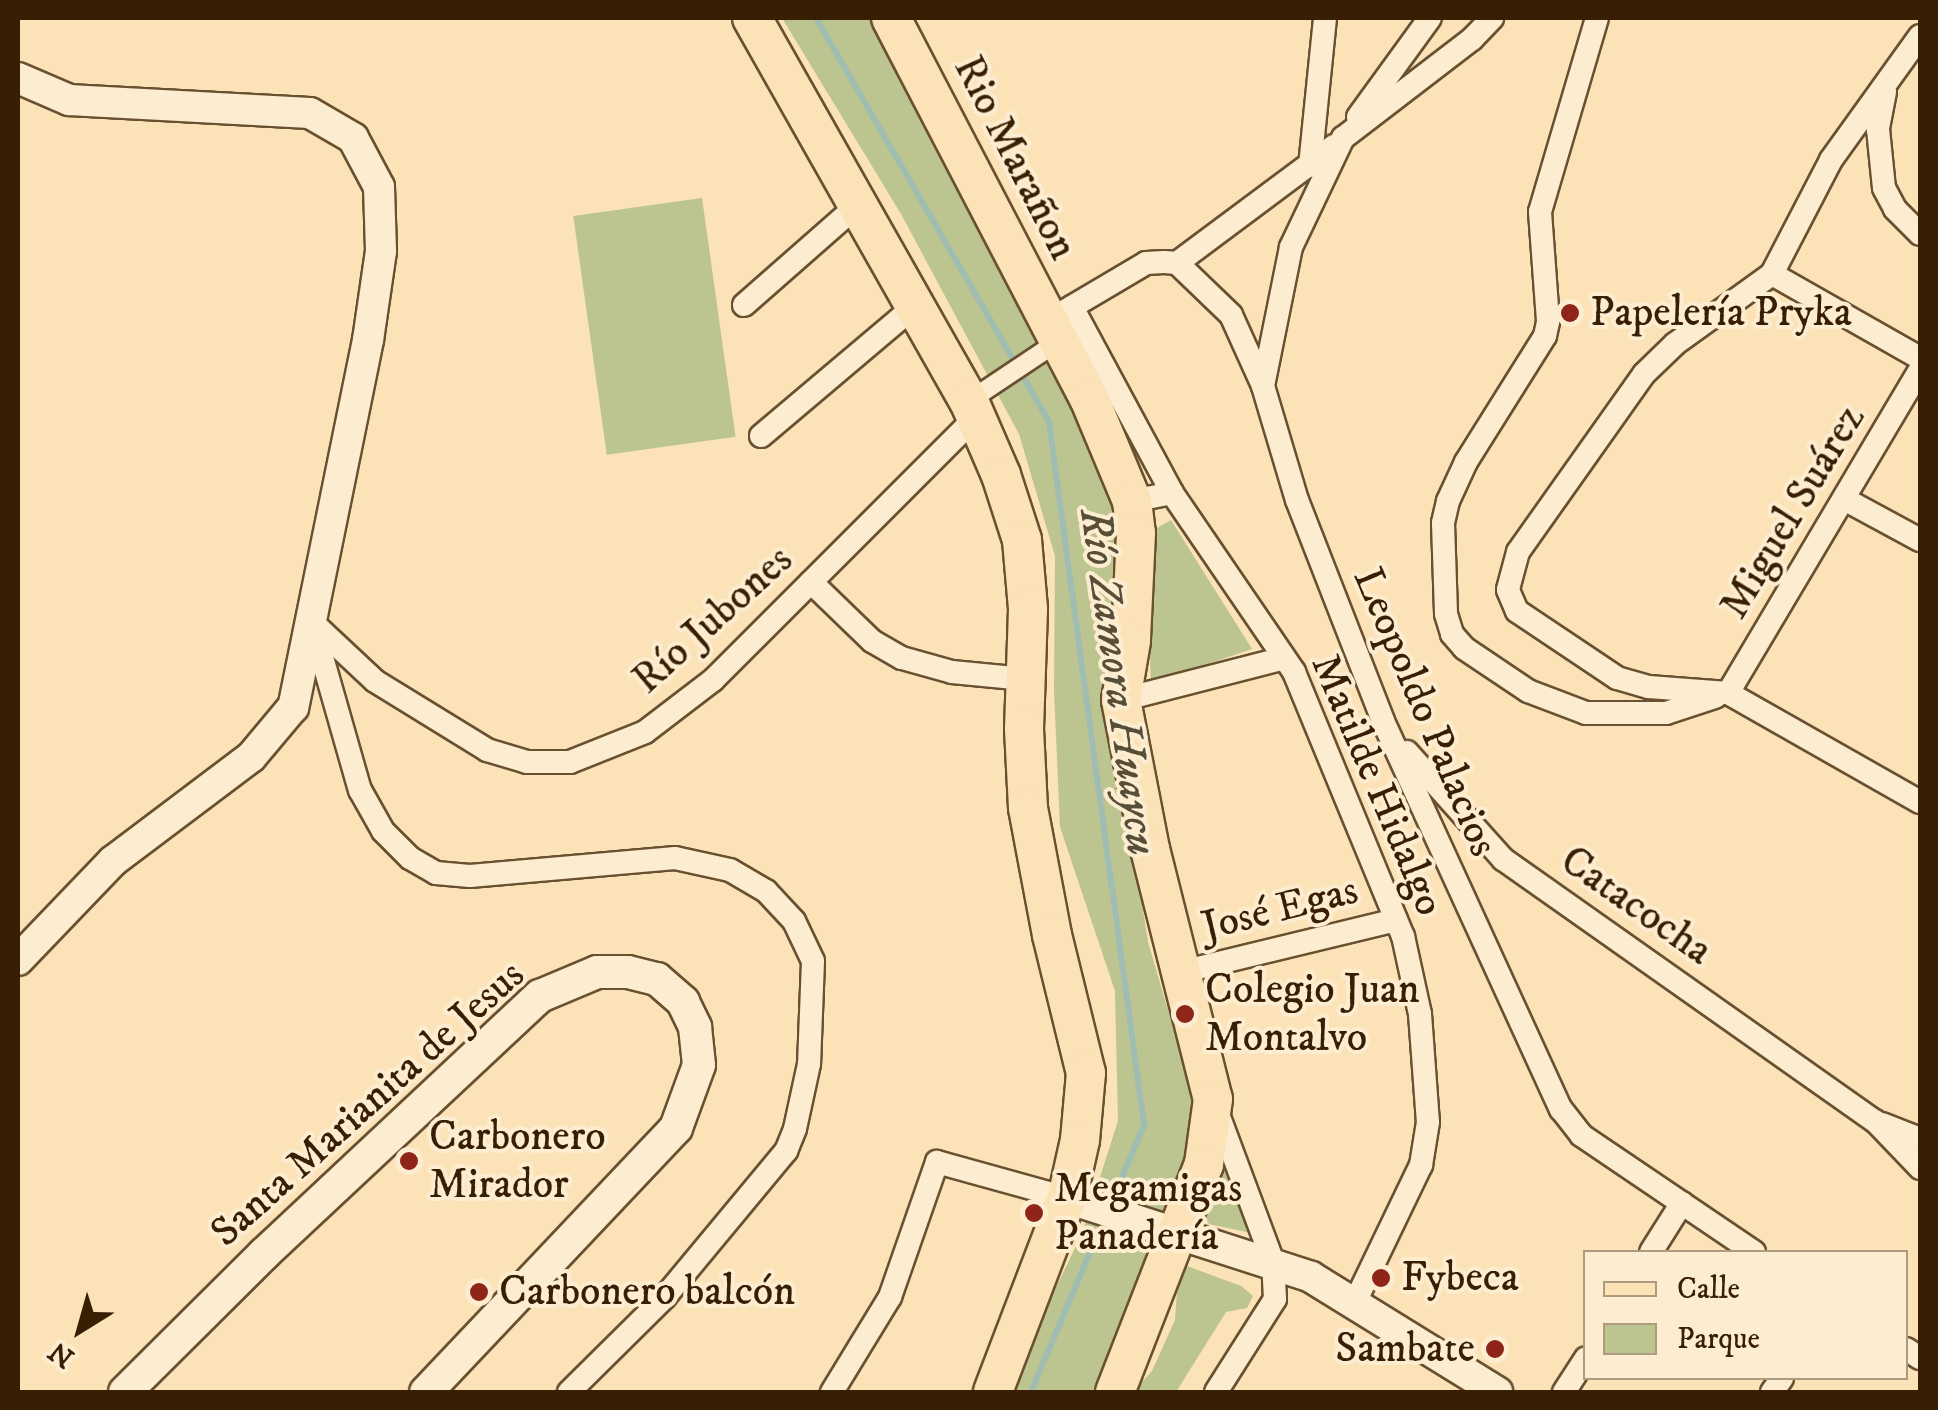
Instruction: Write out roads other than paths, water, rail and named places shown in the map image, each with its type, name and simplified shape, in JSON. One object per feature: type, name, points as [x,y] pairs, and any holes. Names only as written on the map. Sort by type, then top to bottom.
[{"type":"main road","points":[[752,18],[972,409],[1022,540],[1028,609],[1024,679],[1028,808],[1052,934],[1086,1073],[1076,1201],[993,1392]]},
{"type":"main road","name":"Rio Marañon","points":[[891,18],[1060,323],[1132,501],[1136,534],[1131,642],[1121,700]]},
{"type":"main road","points":[[1115,1392],[1166,1230],[1204,1164],[1213,1099],[1121,700]]},
{"type":"main road","name":"Santa Marianita de Jesus","points":[[124,1392],[264,1254],[540,996],[597,972],[628,972],[657,979],[683,1002],[695,1027],[700,1065],[676,1128],[426,1392]]},
{"type":"street","points":[[1310,166],[1325,18]]},
{"type":"street","points":[[1263,386],[1292,247],[1343,138],[1430,18]]},
{"type":"street","points":[[972,409],[1060,323],[1146,263],[1177,264],[1472,40],[1492,18]]},
{"type":"street","points":[[1596,18],[1540,212],[1548,322],[1545,336],[1466,462],[1448,501],[1443,523],[1446,614],[1452,634],[1464,648],[1528,691],[1586,713],[1666,714],[1728,693]]},
{"type":"street","points":[[1920,36],[1885,90],[1831,160],[1772,274],[1675,344],[1644,374],[1518,552],[1508,590],[1517,611],[1618,678],[1649,687],[1728,693],[1920,802]]},
{"type":"street","points":[[18,78],[68,100],[310,113],[353,138],[379,186],[381,251],[292,708],[251,756],[113,861],[18,960]]},
{"type":"street","points":[[1885,90],[1878,129],[1884,188],[1895,209],[1920,234]]},
{"type":"street","points":[[744,305],[859,204]]},
{"type":"street","name":"Leopoldo Palacios","points":[[1177,264],[1232,315],[1263,386],[1297,500],[1383,722],[1560,1110],[1581,1135],[1751,1250]]},
{"type":"street","points":[[1772,274],[1920,358]]},
{"type":"street","points":[[761,436],[915,306]]},
{"type":"street","name":"Matilde Hidalgo","points":[[1060,323],[1294,672],[1396,920],[1420,1014],[1428,1122],[1422,1165],[1355,1302]]},
{"type":"street","name":"Miguel Suárez","points":[[1728,693],[1846,500],[1920,369]]},
{"type":"street","name":"Río Jubones","points":[[311,620],[375,681],[462,736],[527,762],[570,762],[645,732],[676,710],[811,582],[972,409]]},
{"type":"street","points":[[1132,501],[1172,493]]},
{"type":"street","points":[[1846,500],[1920,540]]},
{"type":"street","points":[[811,582],[872,641],[902,658],[952,672],[1024,679]]},
{"type":"street","points":[[311,620],[360,790],[383,832],[410,858],[436,873],[470,876],[675,858],[730,870],[766,891],[794,921],[813,961],[809,1064],[795,1130],[786,1151],[664,1297],[573,1389]]},
{"type":"street","points":[[1121,700],[1284,658]]},
{"type":"street","name":"Catacocha","points":[[1383,722],[1432,783],[1504,858],[1875,1121],[1920,1168]]},
{"type":"street","name":"José Egas","points":[[1181,972],[1396,920]]},
{"type":"street","points":[[1213,1099],[1273,1262],[1275,1299],[1216,1392]]},
{"type":"street","name":"Catacocha","points":[[1875,1121],[1920,1139]]},
{"type":"street","points":[[832,1392],[890,1296],[937,1162],[1273,1262],[1355,1302],[1497,1392]]},
{"type":"street","points":[[1652,1250],[1682,1203]]},
{"type":"street","points":[[1564,1392],[1583,1363]]},
{"type":"waterway","name":"Río Zamora Huaycu","points":[[816,18],[1049,422],[1144,1125],[1112,1201]]},
{"type":"waterway","name":"Río Zamora Huaycu","points":[[1031,1392],[1105,1217]]},
{"type":"place","name":"Papelería Pryka","points":[[1570,313]]},
{"type":"place","name":"Colegio Juan Montalvo","points":[[1185,1014]]},
{"type":"place","name":"Carbonero Mirador","points":[[409,1161]]},
{"type":"place","name":"Megamigas Panadería","points":[[1034,1213]]},
{"type":"place","name":"Fybeca","points":[[1381,1278]]},
{"type":"place","name":"Carbonero balcón","points":[[479,1292]]},
{"type":"place","name":"Sambate","points":[[1495,1349]]}]
